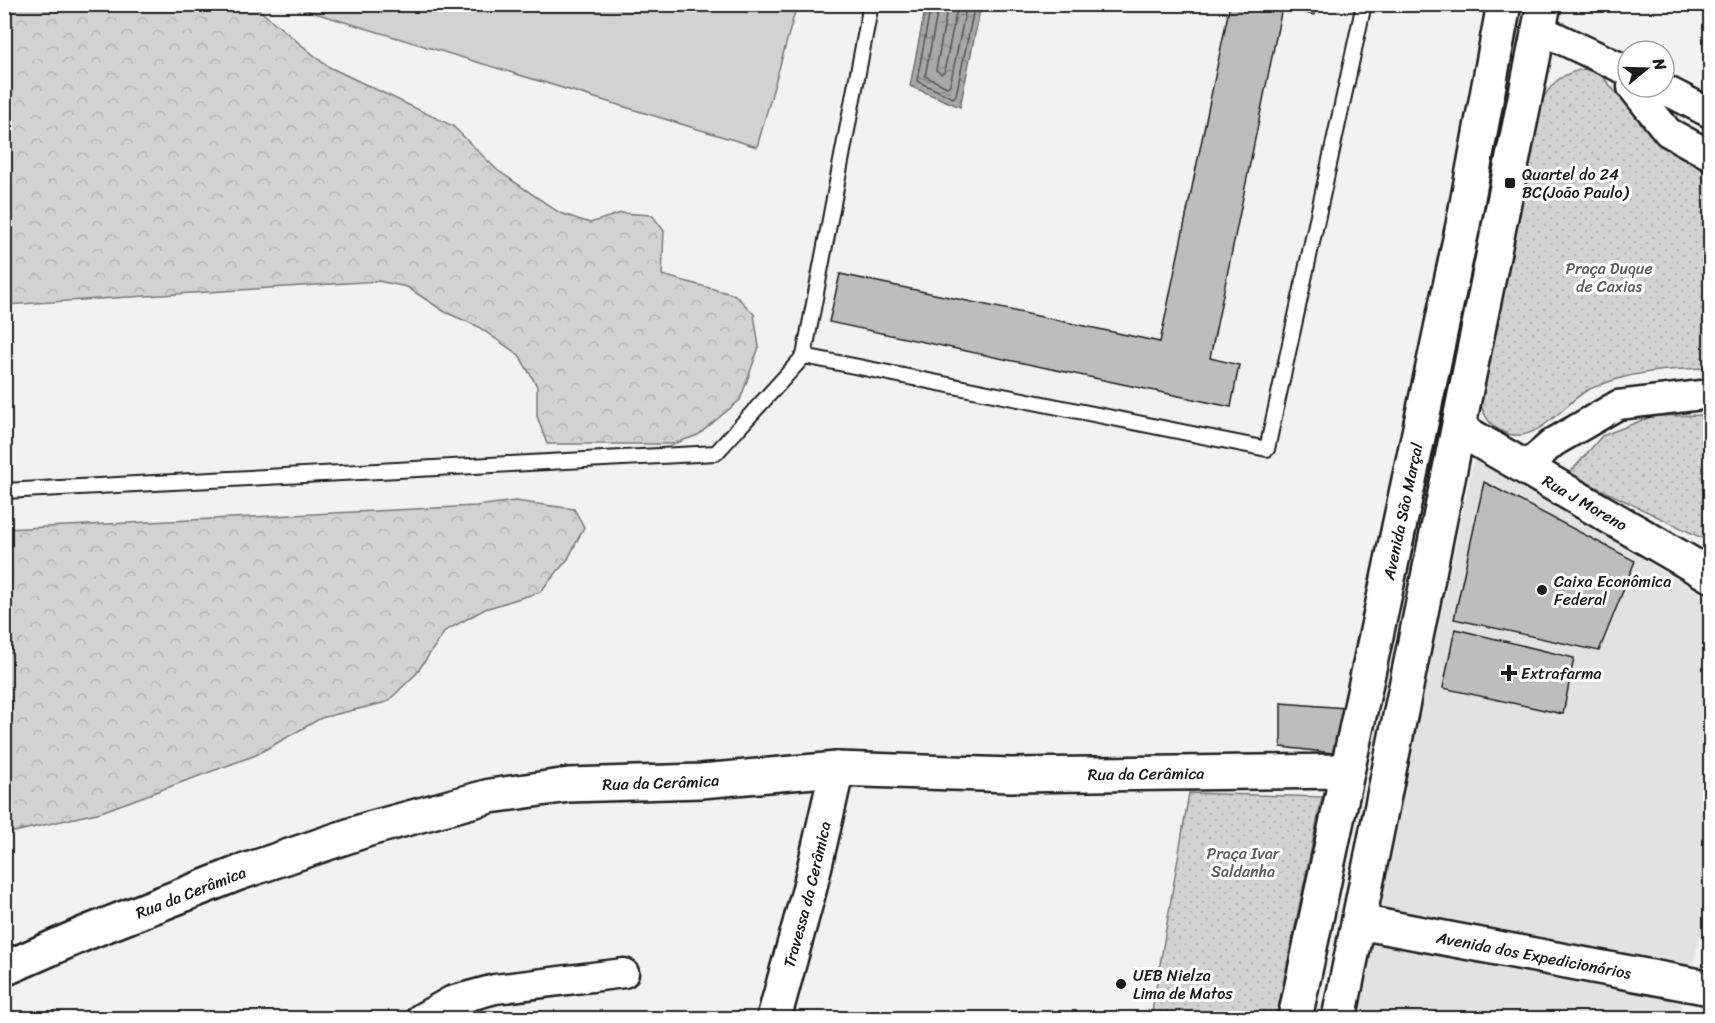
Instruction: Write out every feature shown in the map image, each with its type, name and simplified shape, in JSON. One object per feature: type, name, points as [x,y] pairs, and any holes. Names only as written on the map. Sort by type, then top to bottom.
[{"type":"street","name":"Avenida São Marçal","points":[[1295,1018],[1463,225],[1504,4]]},
{"type":"street","points":[[1339,1018],[1542,17],[1616,69]]},
{"type":"street","points":[[1676,95],[1710,113]]},
{"type":"street","points":[[1643,99],[1668,132],[1710,155]]},
{"type":"street","points":[[1525,467],[1554,442],[1618,405],[1710,394]]},
{"type":"street","name":"Rua J Moreno","points":[[1459,429],[1710,575]]},
{"type":"street","name":"Rua da Cerâmica","points":[[4,969],[86,933],[239,873],[369,830],[490,796],[569,785],[701,781],[837,769],[1011,775],[1347,771]]},
{"type":"street","name":"Travessa da Cerâmica","points":[[774,1018],[809,891],[837,769]]},
{"type":"street","name":"Avenida dos Expedicionários","points":[[1359,922],[1710,988]]},
{"type":"street","points":[[421,1018],[451,1001],[495,989],[624,973]]},
{"type":"lane","points":[[4,491],[716,453],[804,356],[871,4]]},
{"type":"lane","points":[[804,356],[1267,449],[1364,4]]},
{"type":"shaded area","points":[[1474,459],[1710,599],[1710,901],[1678,1018],[1355,1018]]},
{"type":"green space","points":[[5,4],[253,5],[327,66],[453,126],[497,170],[560,213],[590,223],[621,213],[652,215],[664,231],[662,275],[735,295],[754,314],[759,347],[740,400],[698,435],[673,444],[547,444],[537,416],[537,386],[519,355],[477,326],[445,312],[407,287],[378,281],[5,305]]},
{"type":"green space","points":[[303,4],[797,5],[757,147],[302,9]]},
{"type":"green space","name":"Praça Duque de Caxias","points":[[1584,69],[1601,75],[1616,93],[1616,99],[1622,99],[1660,144],[1710,175],[1710,368],[1648,372],[1611,381],[1586,391],[1536,430],[1513,435],[1492,425],[1484,413],[1479,398],[1542,100],[1559,79]]},
{"type":"green space","points":[[1710,415],[1710,542],[1569,474],[1602,436],[1653,416]]},
{"type":"green space","points":[[515,501],[574,509],[584,527],[568,559],[540,592],[485,609],[445,631],[416,674],[387,702],[321,718],[256,755],[101,812],[5,834],[5,529],[476,506]]},
{"type":"green space","name":"Praça Ivar Saldanha","points":[[1189,793],[1322,797],[1276,1018],[1151,1018]]},
{"type":"water","points":[[926,5],[981,5],[960,107],[910,86]]},
{"type":"building","points":[[1230,4],[1317,4],[1315,15],[1282,8],[1210,358],[1239,365],[1231,407],[829,322],[840,274],[1160,342]]},
{"type":"building","name":"Caixa Econômica Federal","points":[[1484,482],[1635,561],[1599,651],[1454,619]]},
{"type":"building","name":"Extrafarma","points":[[1455,629],[1574,658],[1563,714],[1443,688]]},
{"type":"building","points":[[1281,703],[1345,708],[1333,753],[1281,747]]},
{"type":"place","name":"Quartel do 24 BC(João Paulo)","points":[[1510,183]]},
{"type":"place","name":"Caixa Econômica Federal","points":[[1542,590]]},
{"type":"place","name":"Extrafarma","points":[[1509,673]]},
{"type":"place","name":"UEB Nielza Lima de Matos","points":[[1121,984]]}]
